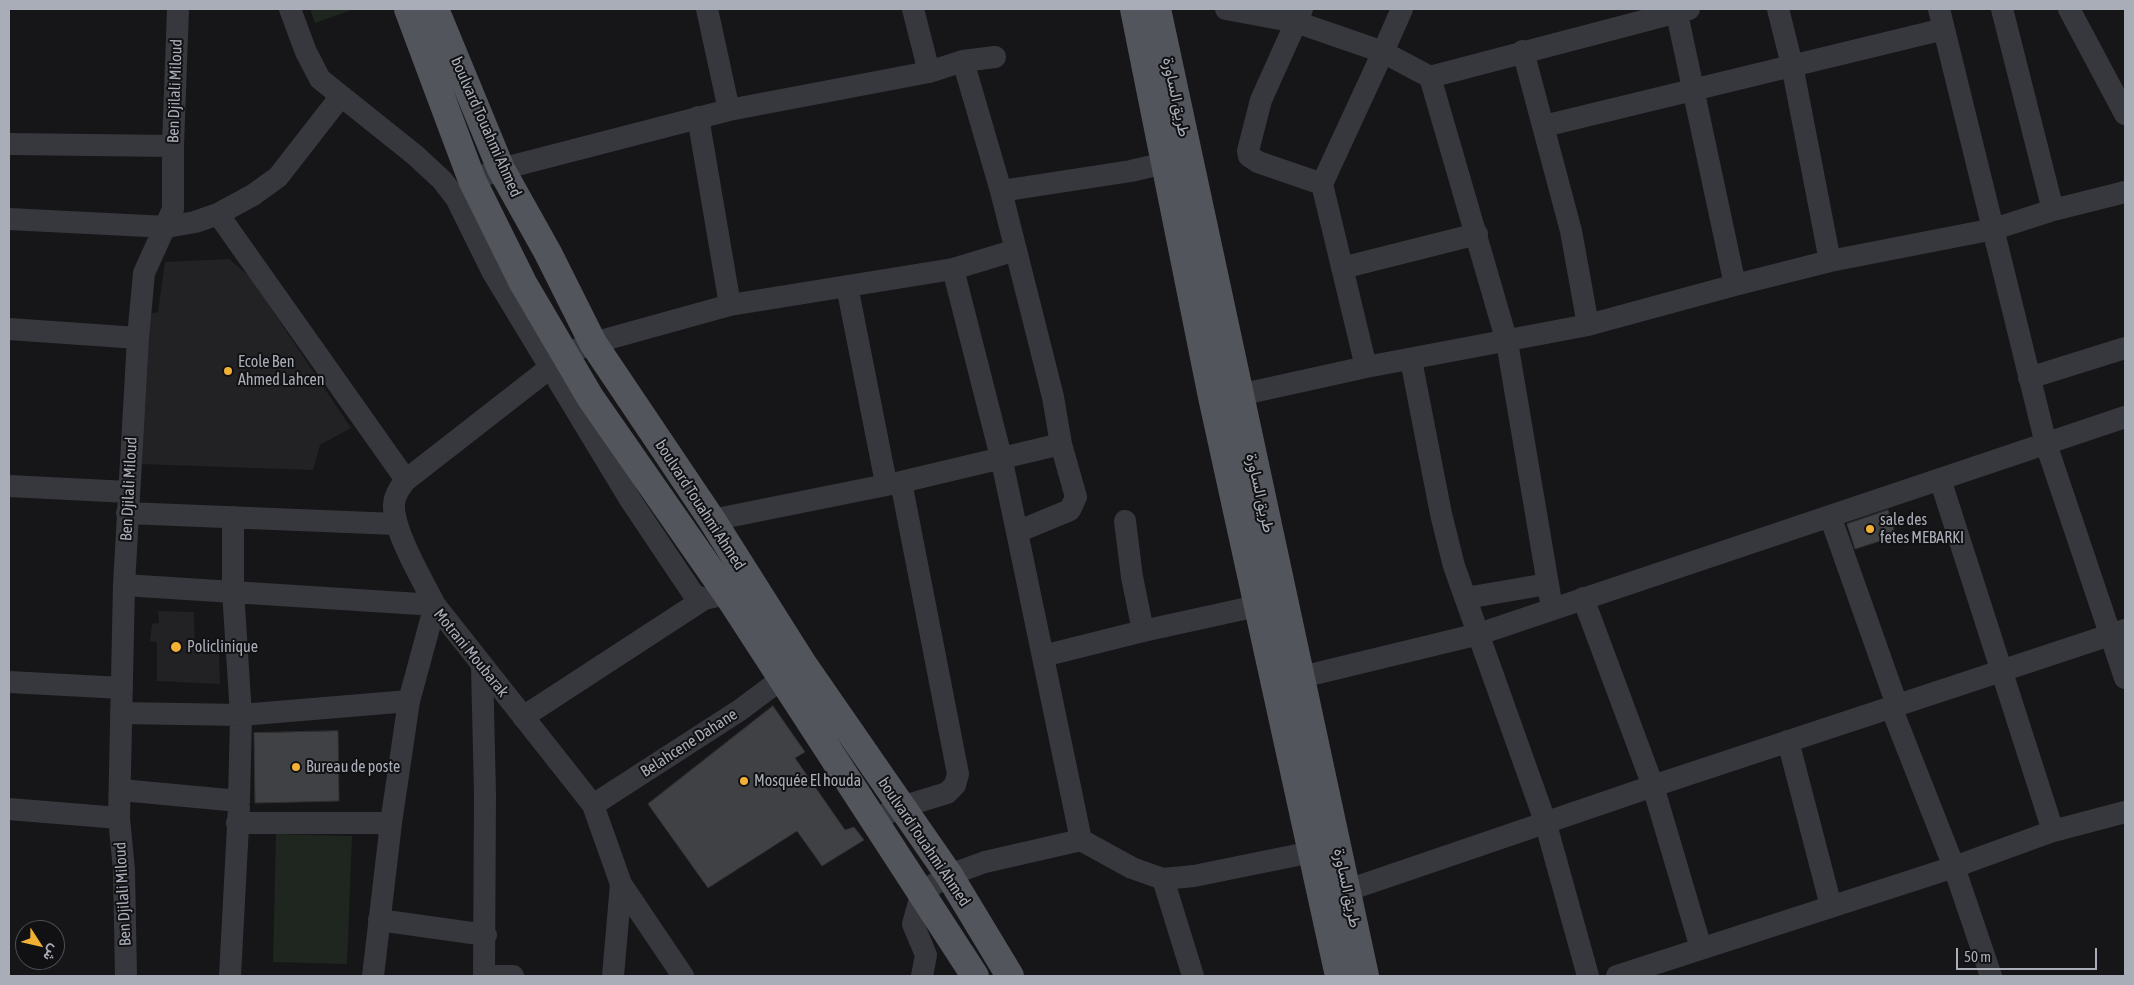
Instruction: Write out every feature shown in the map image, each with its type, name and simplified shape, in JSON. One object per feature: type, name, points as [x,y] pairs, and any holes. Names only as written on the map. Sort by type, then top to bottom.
[{"type":"main road","name":"boulvard Touahmi Ahmed","points":[[408,9],[472,180],[523,283],[558,360],[590,397],[716,596],[793,670],[901,807],[949,875],[1010,976]]},
{"type":"main road","name":"boulvard Touahmi Ahmed","points":[[435,9],[501,169],[548,253],[593,343],[712,520],[875,818],[975,976]]},
{"type":"main road","name":"طريق الساورة","points":[[1134,9],[1212,397],[1312,852],[1335,893],[1365,976]]},
{"type":"main road","name":"طريق الساورة","points":[[1157,9],[1238,395],[1301,678],[1335,893],[1339,976]]},
{"type":"street","name":"Ben Djilali Miloud","points":[[126,976],[124,870],[119,818],[124,585],[128,503],[144,273],[149,258],[167,227],[174,209],[173,146],[178,9]]},
{"type":"street","points":[[290,9],[306,52],[320,79],[442,180],[456,198],[492,271],[558,360]]},
{"type":"street","points":[[707,9],[729,110]]},
{"type":"street","points":[[913,9],[929,72]]},
{"type":"street","points":[[1226,9],[1247,14],[1272,12],[1299,15],[1383,52],[1430,77],[1680,10],[1692,89],[1735,284]]},
{"type":"street","points":[[1366,367],[1322,184],[1402,9]]},
{"type":"street","points":[[1778,9],[1792,65],[1830,261]]},
{"type":"street","points":[[2002,9],[2053,210]]},
{"type":"street","points":[[2069,9],[2125,114]]},
{"type":"street","points":[[1299,15],[1261,100],[1248,151],[1249,156],[1258,162],[1322,184]]},
{"type":"street","points":[[1544,126],[1792,65],[1942,19],[2046,444],[2118,633],[2125,678]]},
{"type":"street","points":[[1524,51],[1571,231],[1588,325]]},
{"type":"street","points":[[472,180],[501,169],[729,110],[929,72],[963,61],[994,57]]},
{"type":"street","points":[[963,61],[1001,191],[1053,397],[1061,444],[1076,497],[1074,505],[1065,512],[1017,532]]},
{"type":"street","points":[[1430,77],[1507,342],[1552,608]]},
{"type":"street","points":[[9,219],[167,227],[195,222],[218,214],[253,195],[278,177],[342,96]]},
{"type":"street","points":[[698,118],[730,305]]},
{"type":"street","points":[[9,144],[173,146]]},
{"type":"street","points":[[1001,191],[1131,171],[1165,163]]},
{"type":"street","points":[[1212,397],[1238,395],[1366,367],[1507,342],[1588,325],[1735,284],[1830,261],[1994,229],[2053,210],[2125,192]]},
{"type":"street","points":[[218,214],[406,480]]},
{"type":"street","points":[[1342,268],[1477,234]]},
{"type":"street","points":[[374,976],[391,823],[409,701],[435,606],[396,524],[395,497],[406,480],[558,360],[593,343],[730,305],[953,268],[1016,250]]},
{"type":"street","points":[[953,268],[1002,457],[1042,656],[1082,840]]},
{"type":"street","points":[[847,286],[894,482],[958,774],[955,785],[947,793],[901,807],[875,818]]},
{"type":"street","points":[[9,330],[138,338]]},
{"type":"street","points":[[2029,378],[2125,348]]},
{"type":"street","points":[[1411,360],[1441,514],[1454,566],[1545,821],[1588,976]]},
{"type":"street","points":[[1274,683],[1478,634],[2125,417]]},
{"type":"street","points":[[712,520],[894,482],[1061,444]]},
{"type":"street","points":[[1940,479],[2053,831]]},
{"type":"street","points":[[9,486],[233,517],[396,524]]},
{"type":"street","points":[[1830,516],[1894,706],[1954,867],[1991,976]]},
{"type":"street","points":[[230,976],[241,715],[233,591],[233,517]]},
{"type":"street","points":[[1125,521],[1132,577],[1143,631]]},
{"type":"street","points":[[1466,598],[1547,584]]},
{"type":"street","name":"Motrani Moubarak","points":[[124,585],[435,606],[593,805],[621,884],[613,976]]},
{"type":"street","points":[[523,717],[716,596]]},
{"type":"street","points":[[1583,598],[1653,786],[1701,948]]},
{"type":"street","points":[[1042,656],[1257,606]]},
{"type":"street","points":[[1335,893],[1545,821],[1600,805],[2118,633]]},
{"type":"street","points":[[482,667],[486,934],[484,976],[513,976]]},
{"type":"street","name":"Belahcene Dahane","points":[[593,805],[740,710],[793,670]]},
{"type":"street","points":[[9,682],[122,688]]},
{"type":"street","points":[[121,713],[241,715],[409,701]]},
{"type":"street","points":[[1788,741],[1831,906]]},
{"type":"street","points":[[121,790],[238,812],[391,823]]},
{"type":"street","points":[[9,809],[119,818]]},
{"type":"street","points":[[1616,976],[1954,867],[2053,831],[2125,812]]},
{"type":"street","points":[[922,976],[926,955],[913,924],[922,892],[949,875],[985,862],[1082,840],[1132,868],[1163,879],[1194,876],[1312,852]]},
{"type":"street","points":[[1163,879],[1193,976]]},
{"type":"street","points":[[621,884],[683,976]]},
{"type":"street","points":[[379,920],[486,934]]},
{"type":"shaded area","points":[[310,9],[354,9],[315,23]]},
{"type":"shaded area","name":"Ecole Ben Ahmed Lahcen","points":[[229,259],[250,277],[351,428],[320,445],[313,470],[139,464],[145,315],[158,312],[165,262]]},
{"type":"shaded area","name":"Policlinique","points":[[158,611],[194,612],[195,653],[219,654],[220,684],[157,681],[157,642],[150,641],[152,624],[159,623]]},
{"type":"shaded area","points":[[276,834],[352,836],[347,964],[273,962]]},
{"type":"building","name":"sale des fetes MEBARKI","points":[[1888,510],[1896,536],[1855,549],[1847,524]]},
{"type":"building","name":"Mosquée El houda","points":[[773,706],[805,752],[795,758],[845,830],[854,827],[864,840],[822,866],[797,831],[708,888],[648,804]]},
{"type":"building","name":"Bureau de poste","points":[[338,731],[339,801],[255,803],[254,733]]},
{"type":"place","name":"Ecole Ben Ahmed Lahcen","points":[[228,371]]},
{"type":"place","name":"sale des fetes MEBARKI","points":[[1870,529]]},
{"type":"place","name":"Policlinique","points":[[176,647]]},
{"type":"place","name":"Bureau de poste","points":[[296,767]]},
{"type":"place","name":"Mosquée El houda","points":[[744,781]]}]
